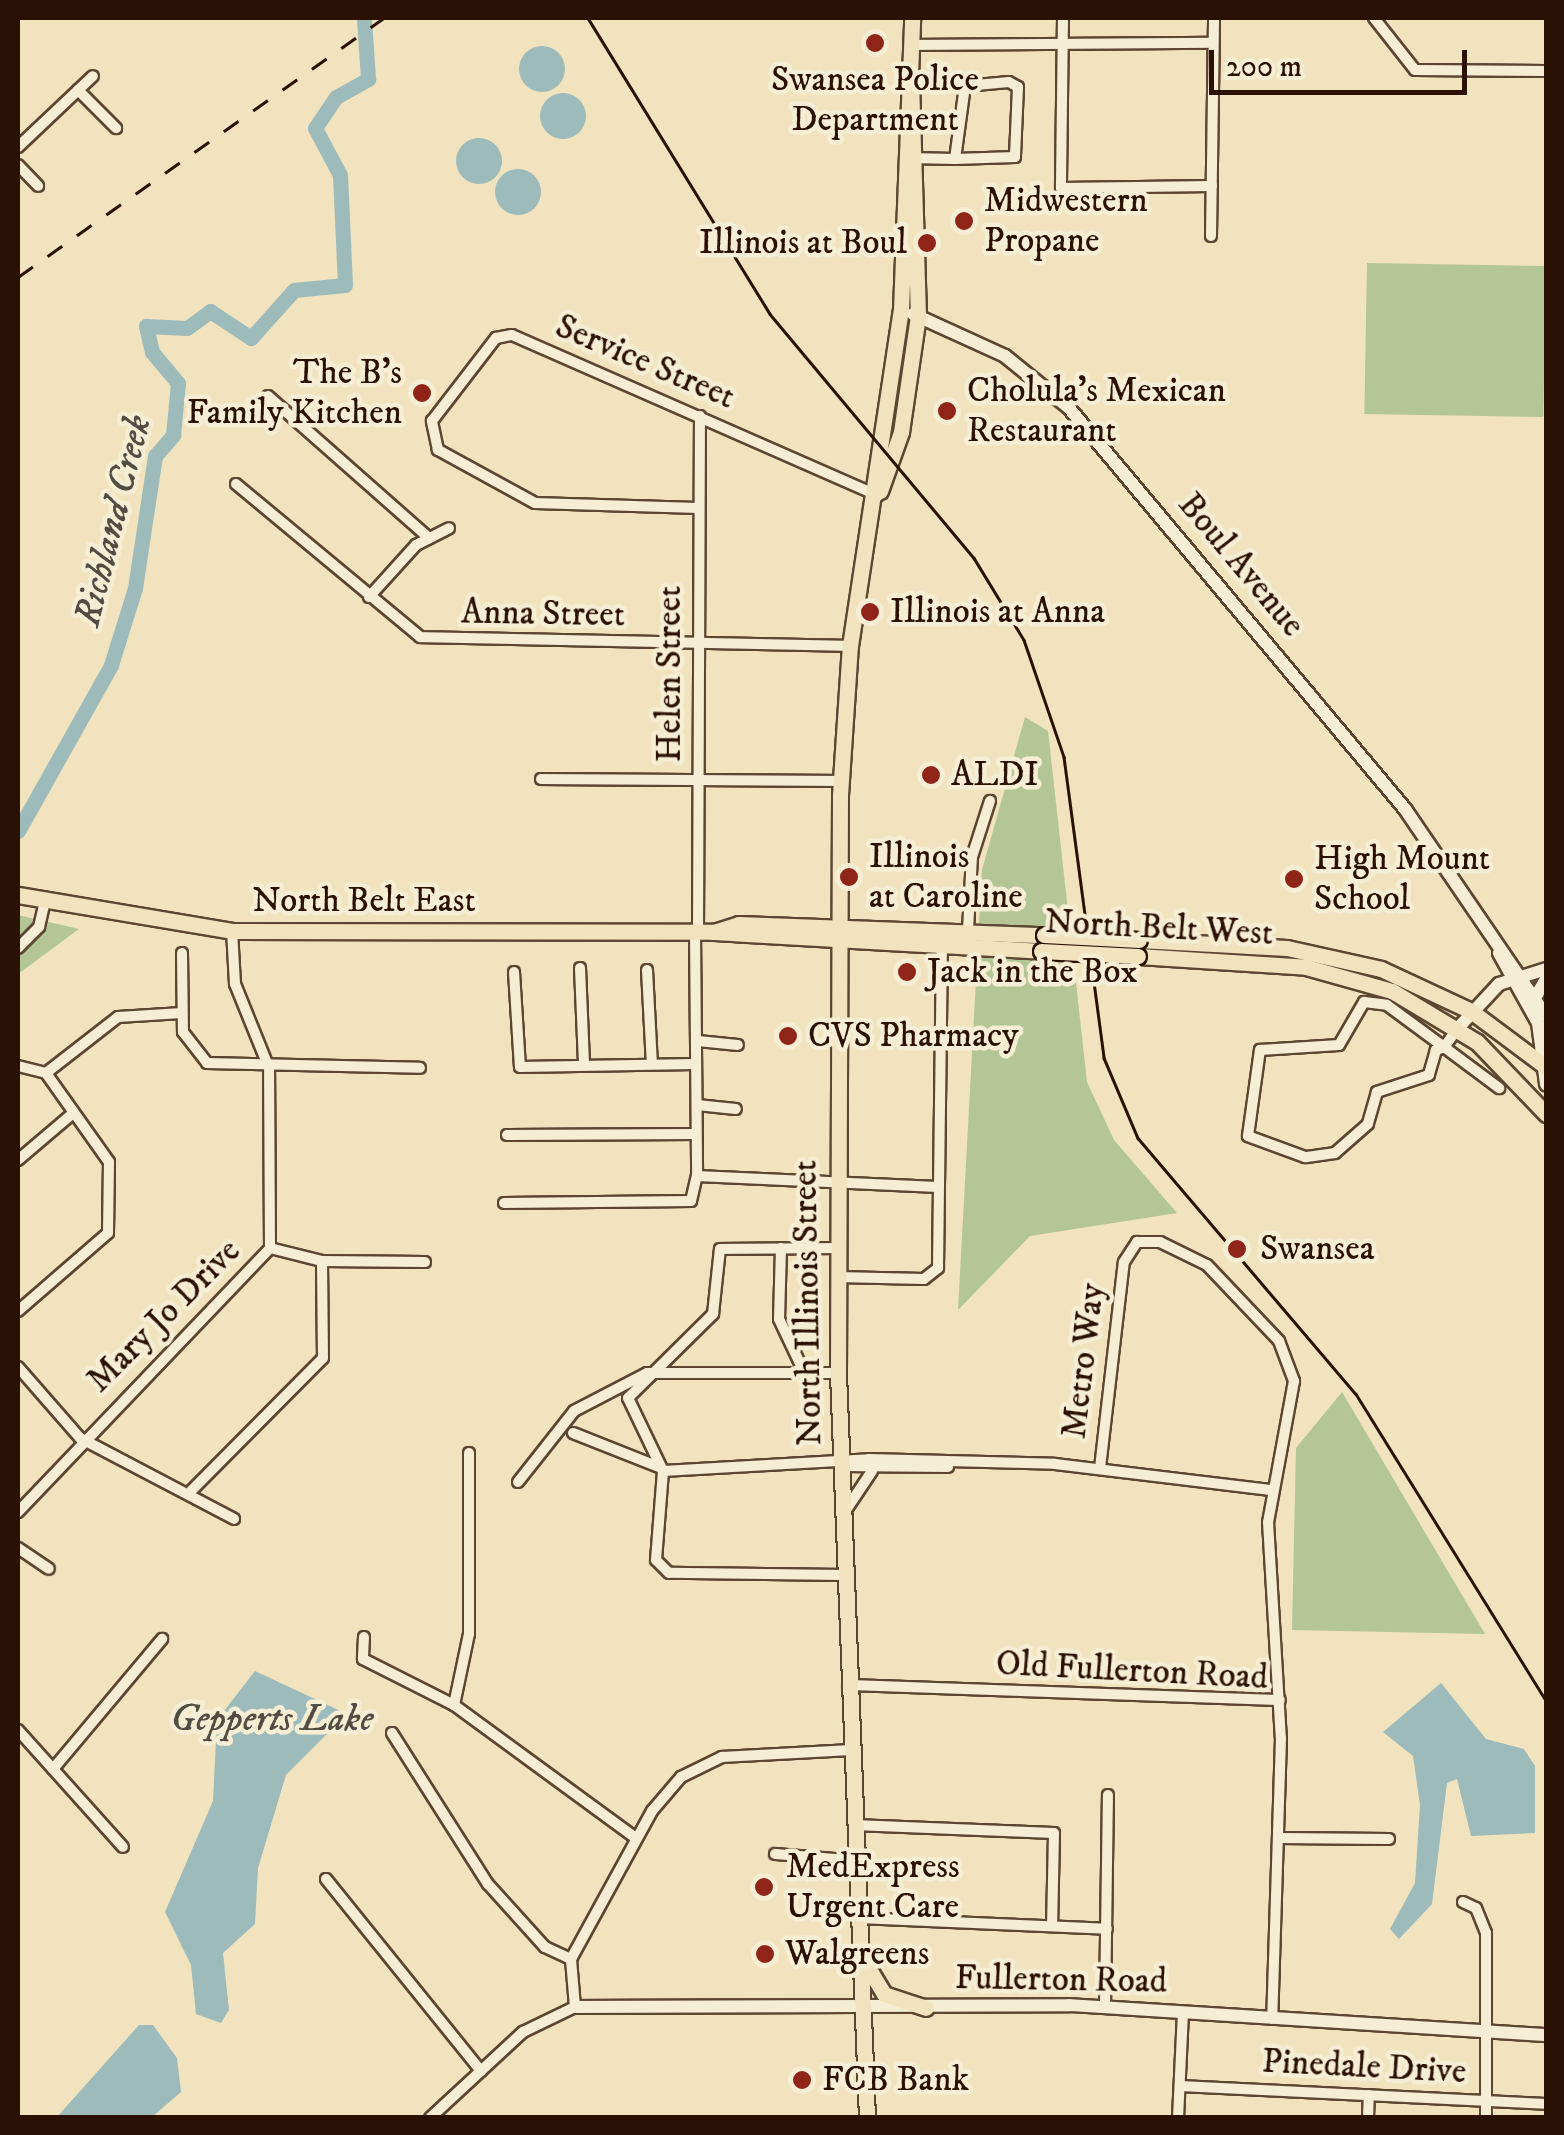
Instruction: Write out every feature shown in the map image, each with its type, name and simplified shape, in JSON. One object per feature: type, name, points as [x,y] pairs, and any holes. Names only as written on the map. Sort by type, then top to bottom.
[{"type":"main road","name":"North Illinois Street","points":[[879,494],[901,432],[918,316],[912,18]]},
{"type":"main road","name":"North Illinois Street","points":[[867,2118],[838,1374],[840,781],[850,646],[879,494],[901,310],[912,158]]},
{"type":"main road","name":"North Belt East","points":[[18,895],[232,931],[840,934]]},
{"type":"main road","name":"North Belt West","points":[[840,934],[968,930],[1042,943]]},
{"type":"main road","name":"North Belt West","points":[[840,934],[942,946],[1042,943],[1328,955],[1471,1011],[1546,1066]]},
{"type":"main road","name":"North Belt West","points":[[1138,948],[1325,971],[1392,991],[1458,1028],[1546,1114]]},
{"type":"main road","points":[[860,1951],[884,1994],[926,2008]]},
{"type":"street","points":[[1063,18],[1061,188],[1212,186]]},
{"type":"street","points":[[1211,236],[1214,18]]},
{"type":"street","points":[[1374,18],[1416,70],[1546,70]]},
{"type":"street","points":[[912,45],[1212,44]]},
{"type":"street","points":[[18,147],[93,76]]},
{"type":"street","points":[[912,158],[955,159],[1015,157],[1018,87],[965,86],[955,159]]},
{"type":"street","points":[[78,90],[116,128]]},
{"type":"street","points":[[18,165],[38,186]]},
{"type":"street","name":"Boul Avenue","points":[[901,310],[1005,356],[1069,408],[1405,810],[1484,919],[1516,974],[1538,1023],[1546,1084]]},
{"type":"street","name":"Service Street","points":[[698,508],[536,503],[428,435],[496,338],[512,335],[879,494]]},
{"type":"street","points":[[268,396],[429,538]]},
{"type":"street","name":"Helen Street","points":[[696,1176],[695,1064],[702,932],[698,780],[700,416]]},
{"type":"street","name":"Anna Street","points":[[236,484],[420,637],[850,646]]},
{"type":"street","points":[[369,597],[429,538],[449,528]]},
{"type":"street","points":[[541,778],[840,781]]},
{"type":"street","points":[[968,930],[972,857],[990,801]]},
{"type":"street","points":[[18,948],[38,927],[45,902]]},
{"type":"street","points":[[232,931],[236,984],[269,1068]]},
{"type":"street","points":[[837,1277],[934,1275],[942,946]]},
{"type":"street","points":[[182,952],[182,1013],[196,1057],[231,1068],[420,1068]]},
{"type":"street","points":[[580,968],[584,1066]]},
{"type":"street","points":[[1499,1088],[1444,1047],[1375,1001],[1356,1008],[1339,1045],[1266,1046],[1248,1136],[1305,1157],[1335,1153],[1368,1124],[1377,1092],[1428,1075],[1444,1047],[1471,1011],[1516,974],[1546,968]]},
{"type":"street","points":[[647,970],[652,1064]]},
{"type":"street","points":[[514,972],[520,1067],[695,1064]]},
{"type":"street","name":"Boul Avenue","points":[[1516,974],[1546,1016]]},
{"type":"street","points":[[1536,998],[1546,979]]},
{"type":"street","points":[[46,1073],[118,1017],[182,1013]]},
{"type":"street","points":[[698,1041],[738,1045]]},
{"type":"street","points":[[18,1066],[46,1073],[108,1162],[108,1233],[18,1311]]},
{"type":"street","name":"Mary Jo Drive","points":[[18,1512],[80,1438],[270,1248],[269,1068]]},
{"type":"street","points":[[697,1105],[736,1109]]},
{"type":"street","points":[[18,1160],[72,1114]]},
{"type":"street","points":[[507,1135],[695,1134]]},
{"type":"street","points":[[504,1203],[691,1200],[696,1176],[836,1176],[938,1186]]},
{"type":"street","name":"Metro Way","points":[[1100,1468],[1124,1262],[1144,1240],[1207,1265],[1279,1341],[1294,1381],[1290,1414],[1270,1490],[1280,1700]]},
{"type":"street","points":[[270,1248],[322,1261],[426,1262]]},
{"type":"street","points":[[664,1471],[628,1398],[647,1373],[713,1314],[720,1248],[836,1248]]},
{"type":"street","points":[[781,1248],[779,1319],[805,1374]]},
{"type":"street","points":[[191,1491],[323,1358],[322,1261]]},
{"type":"street","points":[[18,1367],[80,1438],[191,1491],[234,1519]]},
{"type":"street","points":[[518,1482],[574,1411],[647,1373],[838,1374]]},
{"type":"street","points":[[573,1433],[611,1454],[642,1454],[664,1471],[840,1465]]},
{"type":"street","points":[[454,1705],[469,1634],[469,1453]]},
{"type":"street","name":"Metro Way","points":[[840,1465],[1100,1468],[1270,1490]]},
{"type":"street","name":"Metro Way","points":[[840,1465],[872,1471],[956,1465]]},
{"type":"street","points":[[664,1471],[655,1487],[656,1560],[669,1573],[843,1575]]},
{"type":"street","points":[[842,1520],[872,1471]]},
{"type":"street","points":[[18,1548],[49,1569]]},
{"type":"street","points":[[364,1637],[363,1659],[454,1705],[636,1838]]},
{"type":"street","points":[[53,1769],[162,1639]]},
{"type":"street","name":"Old Fullerton Road","points":[[848,1685],[1280,1700],[1272,2019]]},
{"type":"street","points":[[18,1730],[123,1847]]},
{"type":"street","points":[[392,1733],[488,1884],[545,1947],[571,1959]]},
{"type":"street","points":[[430,2118],[523,2032],[575,2008],[571,1959],[636,1838],[668,1790],[699,1765],[851,1750]]},
{"type":"street","points":[[1105,2007],[1108,1795]]},
{"type":"street","points":[[854,1826],[1054,1832],[1052,1926]]},
{"type":"street","points":[[1279,1838],[1388,1839]]},
{"type":"street","points":[[775,1854],[856,1861]]},
{"type":"street","points":[[326,1879],[481,2071]]},
{"type":"street","points":[[1462,1902],[1484,1919],[1491,2032],[1486,2118]]},
{"type":"street","points":[[858,1918],[1107,1929]]},
{"type":"street","name":"Fullerton Road","points":[[575,2008],[862,2011],[1105,2007],[1546,2035]]},
{"type":"street","points":[[1178,2118],[1183,2013]]},
{"type":"street","name":"Pinedale Drive","points":[[1180,2086],[1546,2104]]},
{"type":"street","points":[[1368,2118],[1369,2095]]},
{"type":"green space","points":[[1367,263],[1546,266],[1543,417],[1364,414]]},
{"type":"green space","points":[[1025,717],[1048,731],[1087,1082],[1114,1140],[1177,1213],[1030,1236],[958,1310],[982,870]]},
{"type":"green space","points":[[18,915],[79,929],[18,974]]},
{"type":"green space","points":[[1342,1392],[1485,1634],[1292,1630],[1296,1448]]},
{"type":"water","points":[[542,46],[558,53],[565,69],[558,85],[542,92],[526,85],[519,69],[526,53]]},
{"type":"water","points":[[563,93],[579,100],[586,116],[579,132],[563,139],[547,132],[540,116],[547,100]]},
{"type":"water","points":[[479,138],[495,145],[502,161],[495,177],[479,184],[463,177],[456,161],[463,145]]},
{"type":"water","points":[[518,169],[534,176],[541,192],[534,208],[518,215],[502,208],[495,192],[502,176]]},
{"type":"water","name":"Gepperts Lake","points":[[255,1671],[347,1714],[286,1775],[258,1868],[255,1924],[223,1953],[229,2010],[221,2023],[196,2014],[191,1965],[165,1912],[213,1801],[217,1720]]},
{"type":"water","points":[[1441,1683],[1486,1739],[1524,1749],[1535,1766],[1535,1833],[1471,1836],[1457,1779],[1447,1783],[1432,1904],[1399,1939],[1390,1929],[1415,1883],[1420,1805],[1413,1756],[1383,1732]]},
{"type":"water","points":[[139,2025],[153,2025],[177,2058],[181,2092],[152,2117],[57,2117]]},
{"type":"waterway","name":"Richland Creek","points":[[18,831],[111,665],[135,588],[155,456],[173,435],[178,383],[152,352],[146,326],[187,328],[210,311],[251,338],[294,290],[345,285],[340,175],[315,128],[336,97],[368,79],[364,18]]},
{"type":"tram line","points":[[588,18],[770,314],[974,558],[1024,640],[1064,757],[1104,1058],[1138,1138],[1356,1394],[1546,1701]]},
{"type":"railway","points":[[18,277],[384,18]]},
{"type":"place","name":"Swansea Police Department","points":[[875,43]]},
{"type":"place","name":"Midwestern Propane","points":[[964,221]]},
{"type":"place","name":"Illinois at Boul","points":[[927,243]]},
{"type":"place","name":"The B's Family Kitchen","points":[[422,393]]},
{"type":"place","name":"Cholula's Mexican Restaurant","points":[[947,411]]},
{"type":"place","name":"Illinois at Anna","points":[[870,612]]},
{"type":"place","name":"ALDI","points":[[931,775]]},
{"type":"place","name":"Illinois at Caroline","points":[[849,877]]},
{"type":"place","name":"High Mount School","points":[[1294,879]]},
{"type":"place","name":"Jack in the Box","points":[[907,972]]},
{"type":"place","name":"CVS Pharmacy","points":[[788,1036]]},
{"type":"place","name":"Swansea","points":[[1237,1249]]},
{"type":"place","name":"MedExpress Urgent Care","points":[[764,1887]]},
{"type":"place","name":"Walgreens","points":[[765,1954]]},
{"type":"place","name":"FCB Bank","points":[[802,2080]]}]
